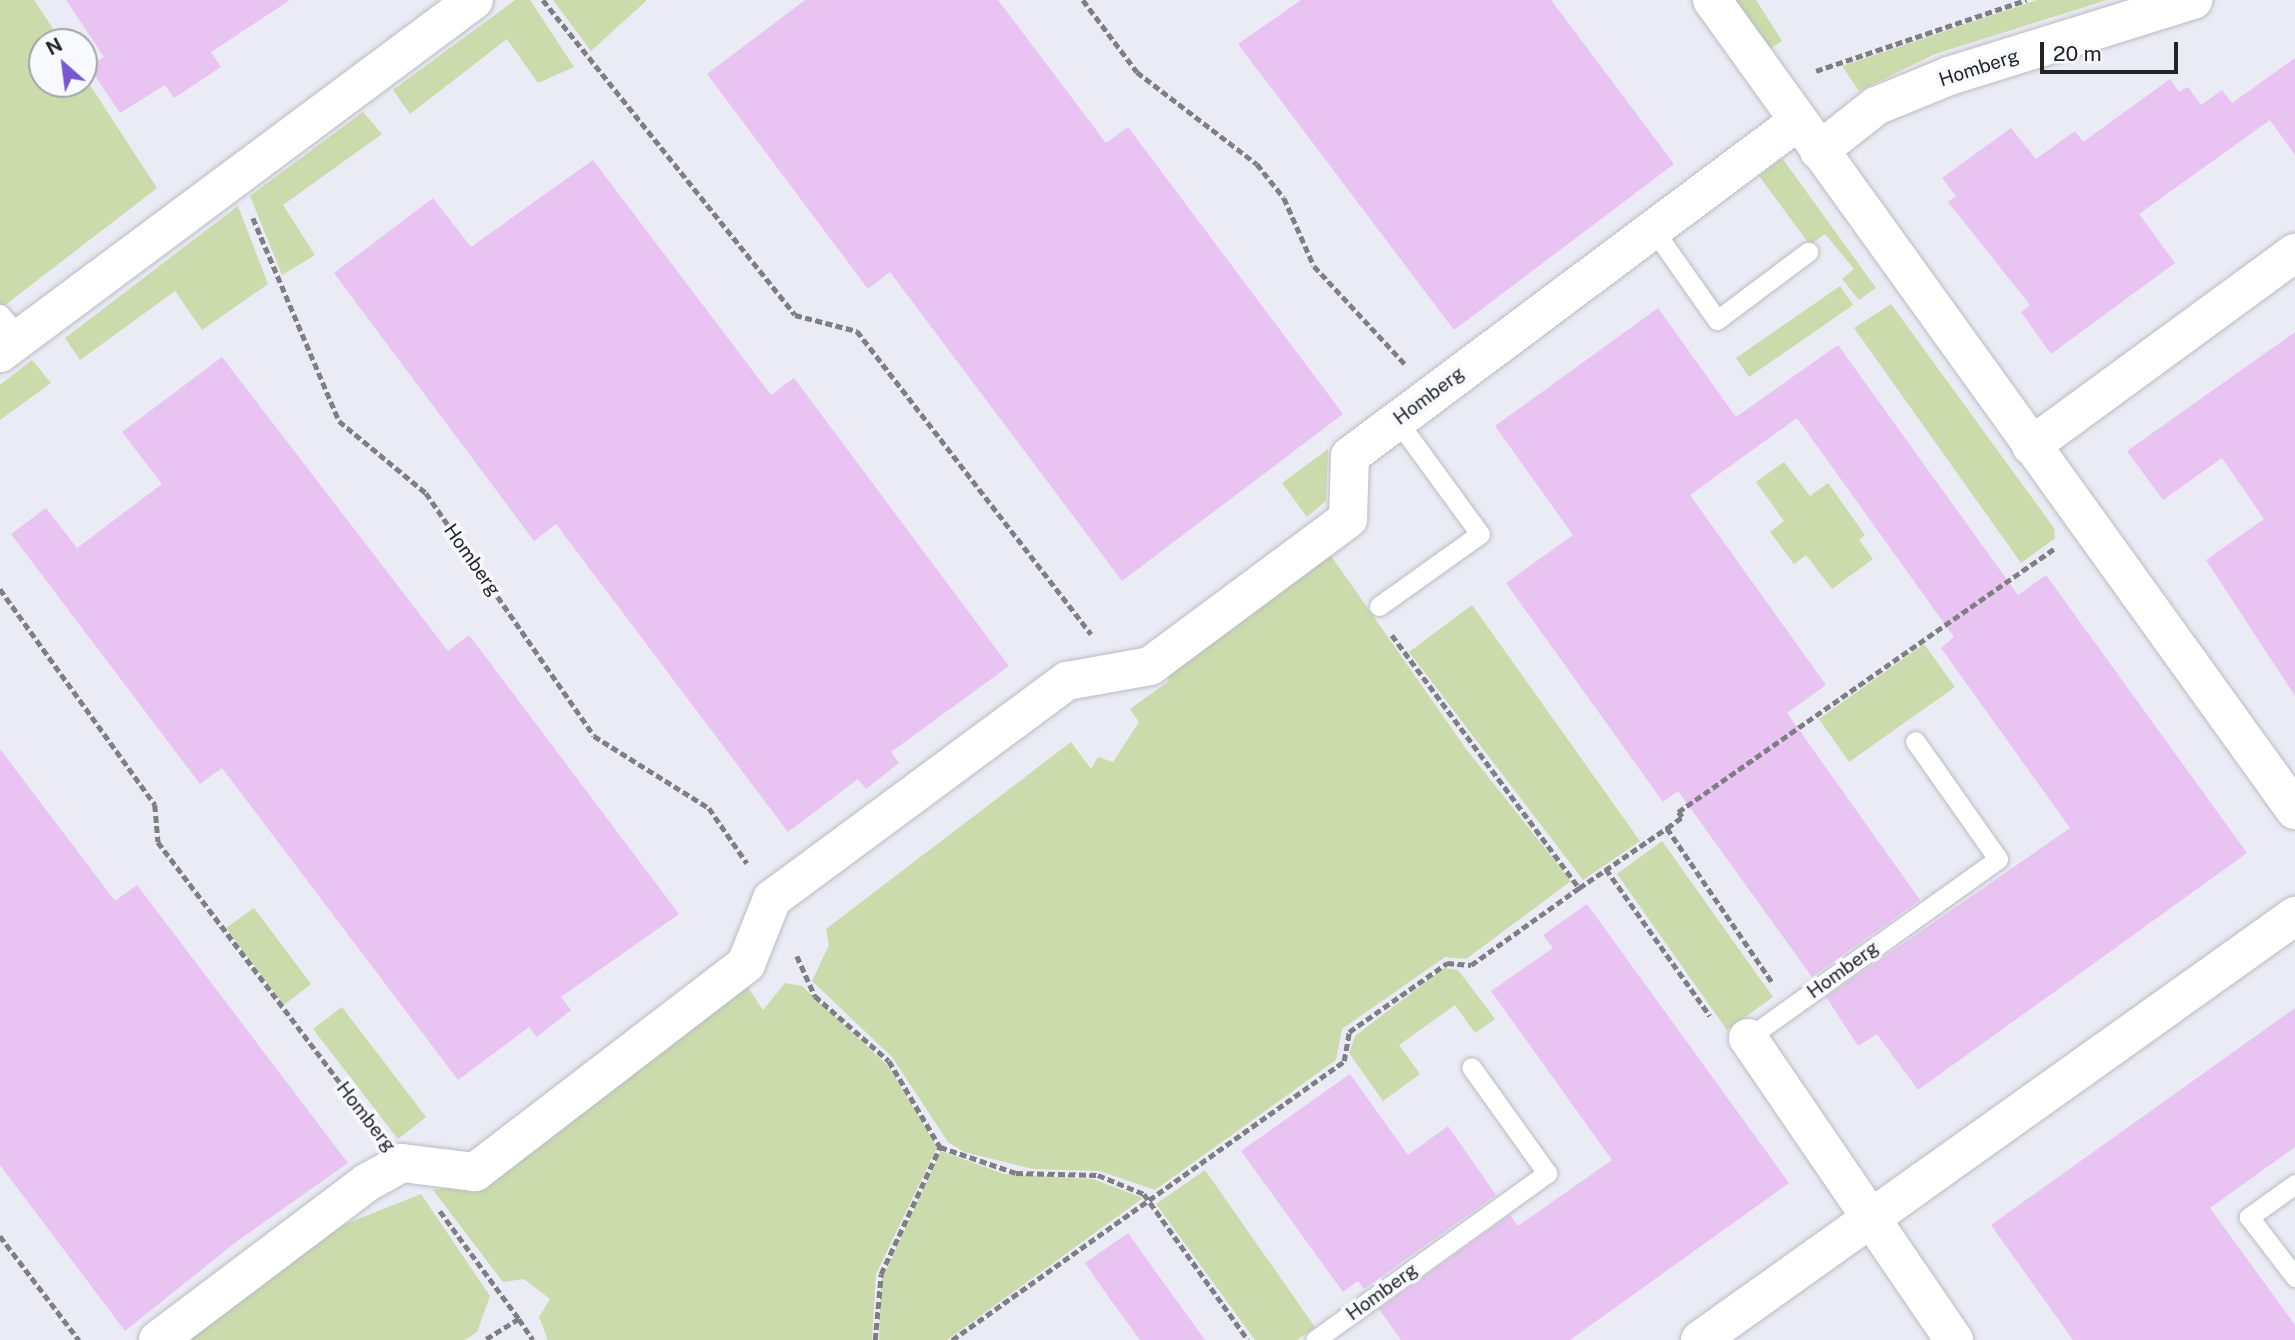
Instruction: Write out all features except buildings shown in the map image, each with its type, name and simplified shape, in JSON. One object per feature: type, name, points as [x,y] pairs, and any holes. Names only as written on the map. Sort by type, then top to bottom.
[{"type":"street","points":[[7,335],[236,175],[474,0]]},
{"type":"street","points":[[1712,0],[2088,524],[2283,769],[2295,810]]},
{"type":"street","name":"Homberg","points":[[158,1340],[344,1199],[402,1163],[475,1172],[746,964],[772,899],[1067,681],[1150,666],[1348,519],[1350,456],[1653,229],[1808,136],[1876,106],[1949,76],[2193,0]]},
{"type":"street","points":[[2031,446],[2295,253]]},
{"type":"street","points":[[1700,1340],[2295,916]]},
{"type":"street","points":[[1748,1038],[1954,1340]]},
{"type":"lane","points":[[1653,229],[1717,320],[1808,252]]},
{"type":"lane","points":[[1380,606],[1480,534],[1398,420]]},
{"type":"lane","name":"Homberg","points":[[1748,1038],[1998,859],[1915,741]]},
{"type":"lane","name":"Homberg","points":[[1315,1340],[1547,1173],[1471,1067]]},
{"type":"lane","points":[[2295,1184],[2249,1217],[2295,1277]]},
{"type":"path","points":[[543,0],[794,315],[857,331],[1095,639],[1100,675]]},
{"type":"path","points":[[1083,0],[1137,72],[1257,164],[1284,198],[1314,266],[1391,343],[1428,396]]},
{"type":"path","points":[[1772,86],[2026,0]]},
{"type":"path","name":"Homberg","points":[[236,175],[339,421],[426,493],[594,736],[709,807],[772,899]]},
{"type":"path","points":[[952,1340],[1344,1062],[1349,1032],[1447,963],[1471,965],[1682,817],[1678,812],[2088,524]]},
{"type":"path","name":"Homberg","points":[[0,589],[155,805],[158,842],[402,1163]]},
{"type":"path","points":[[1391,633],[1579,888]]},
{"type":"path","points":[[1667,828],[1790,1008]]},
{"type":"path","points":[[1606,869],[1722,1033],[1748,1038]]},
{"type":"path","points":[[772,899],[815,996],[888,1061],[940,1147],[1016,1173],[1098,1175],[1149,1200],[1248,1340]]},
{"type":"path","points":[[875,1340],[880,1274],[940,1147]]},
{"type":"path","points":[[402,1163],[533,1340]]},
{"type":"path","points":[[0,1236],[79,1340]]},
{"type":"path","points":[[486,1340],[519,1319]]},
{"type":"green space","points":[[0,0],[34,0],[53,28],[28,28],[28,98],[98,97],[157,188],[0,309]]},
{"type":"green space","points":[[515,0],[530,0],[574,67],[538,83],[507,39],[410,114],[393,90]]},
{"type":"green space","points":[[553,0],[647,0],[591,51]]},
{"type":"green space","points":[[1734,0],[1756,0],[1782,41],[1770,49]]},
{"type":"green space","points":[[2037,0],[2107,0],[1935,54],[1859,91],[1842,66]]},
{"type":"green space","points":[[363,112],[382,134],[283,205],[315,255],[282,275],[250,196]]},
{"type":"green space","points":[[1782,158],[1876,288],[1859,300],[1842,279],[1854,269],[1825,234],[1810,245],[1759,176]]},
{"type":"green space","points":[[238,206],[268,284],[202,330],[175,291],[80,360],[65,338]]},
{"type":"green space","points":[[1840,286],[1853,305],[1749,377],[1736,358]]},
{"type":"green space","points":[[1891,304],[2054,528],[2055,538],[2021,563],[1854,328]]},
{"type":"green space","points":[[32,360],[51,383],[0,420],[0,385]]},
{"type":"green space","points":[[1328,449],[1326,501],[1307,517],[1282,483]]},
{"type":"green space","points":[[1784,462],[1810,496],[1828,483],[1865,535],[1859,540],[1873,559],[1832,589],[1806,555],[1794,564],[1770,532],[1784,521],[1756,482]]},
{"type":"green space","points":[[1327,550],[1466,749],[1571,881],[1466,959],[1445,957],[1342,1029],[1336,1060],[1155,1190],[1100,1171],[1033,1169],[964,1152],[948,1142],[892,1057],[812,981],[829,945],[826,929],[1071,742],[1091,769],[1098,757],[1113,762],[1139,722],[1130,709],[1169,681],[1166,673]]},
{"type":"green space","points":[[1472,605],[1640,841],[1583,880],[1409,652]]},
{"type":"green space","points":[[1924,644],[1955,687],[1849,762],[1819,719]]},
{"type":"green space","points":[[1662,841],[1773,997],[1727,1030],[1617,874]]},
{"type":"green space","points":[[254,908],[311,984],[284,1005],[226,928]]},
{"type":"green space","points":[[1444,968],[1458,970],[1495,1019],[1475,1033],[1455,1005],[1399,1045],[1420,1074],[1383,1101],[1349,1053],[1355,1036]]},
{"type":"green space","points":[[785,983],[802,986],[888,1066],[937,1147],[876,1274],[872,1340],[548,1340],[539,1317],[550,1299],[524,1279],[503,1282],[433,1190],[468,1183],[747,986],[763,1010]]},
{"type":"green space","points":[[342,1007],[426,1117],[398,1139],[313,1029]]},
{"type":"green space","points":[[941,1151],[1004,1174],[1093,1179],[1143,1198],[947,1340],[879,1340],[881,1282]]},
{"type":"green space","points":[[1205,1170],[1315,1327],[1297,1340],[1255,1340],[1156,1204]]},
{"type":"green space","points":[[421,1194],[490,1296],[477,1332],[465,1340],[180,1340],[338,1227]]}]
